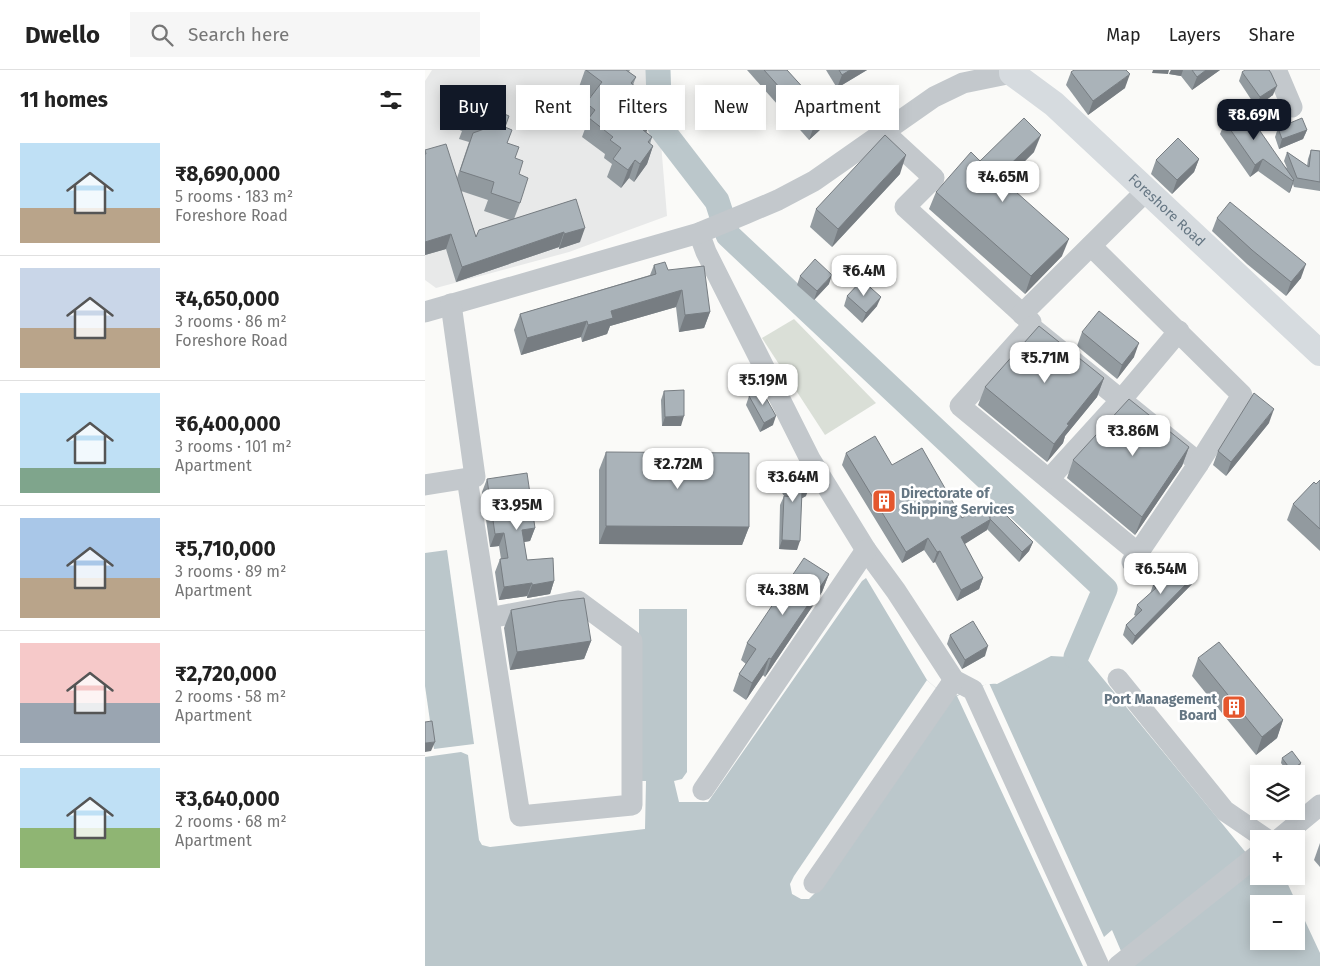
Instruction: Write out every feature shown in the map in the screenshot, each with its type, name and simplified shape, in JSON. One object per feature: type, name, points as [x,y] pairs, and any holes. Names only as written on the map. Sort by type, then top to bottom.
[{"type":"main road","name":"Foreshore Road","points":[[1012,72],[1054,104],[1320,353]]},
{"type":"street","points":[[1273,70],[1278,74],[1292,107]]},
{"type":"street","points":[[425,312],[705,230],[735,219],[778,200],[814,181],[934,97],[963,83],[1012,72]]},
{"type":"street","points":[[884,132],[934,178],[905,207],[1027,320],[1199,463]]},
{"type":"street","points":[[1091,246],[1243,395],[1135,557],[1049,479],[960,406],[1027,320],[1091,246],[1146,191]]},
{"type":"street","points":[[705,230],[706,252],[809,459],[866,550],[896,591],[954,680],[973,690],[1099,966]]},
{"type":"street","points":[[425,485],[475,477],[451,304]]},
{"type":"street","points":[[1049,479],[1121,400],[1179,331]]},
{"type":"street","points":[[467,478],[520,816],[633,804],[631,641],[578,601],[489,618]]},
{"type":"street","points":[[703,790],[866,550]]},
{"type":"street","points":[[1118,679],[1225,811],[1253,830]]},
{"type":"street","points":[[814,883],[954,680]]},
{"type":"street","points":[[1290,830],[1320,805]]},
{"type":"street","points":[[1118,966],[1250,861]]},
{"type":"shaded area","points":[[432,70],[655,70],[656,85],[600,85],[600,130],[660,130],[667,216],[569,252],[436,288],[425,280],[425,81]]},
{"type":"shaded area","points":[[794,319],[876,403],[825,435],[762,338]]},
{"type":"shaded area","points":[[447,550],[474,744],[434,749],[425,686],[425,553]]},
{"type":"shaded area","points":[[866,578],[927,680],[947,698],[985,685],[997,684],[1051,656],[1086,658],[1250,858],[1250,885],[1288,885],[1293,895],[1250,895],[1250,950],[1305,950],[1305,921],[1320,953],[1320,966],[425,966],[425,757],[461,752],[468,755],[479,840],[482,845],[490,847],[645,829],[646,781],[639,781],[639,609],[687,609],[687,772],[682,779],[674,781],[679,802],[708,802],[862,581]]},
{"type":"pier","points":[[927,680],[947,698],[816,892],[809,899],[801,899],[792,894],[790,884],[794,876]]},
{"type":"pier","points":[[989,683],[1104,937],[1112,930],[1121,951],[1133,966],[1083,966],[957,696]]},
{"type":"building","points":[[586,70],[626,70],[636,77],[631,83],[634,85],[600,85],[600,127],[590,119],[595,110],[590,106],[590,98],[602,82]]},
{"type":"building","points":[[764,70],[787,70],[801,85],[777,85]]},
{"type":"building","points":[[839,70],[850,70],[842,75]]},
{"type":"building","points":[[1074,70],[1126,70],[1130,74],[1093,101],[1071,72]]},
{"type":"building","points":[[1192,70],[1206,70],[1197,77]]},
{"type":"building","points":[[1245,70],[1269,70],[1277,86],[1260,97],[1242,72]]},
{"type":"building","points":[[1244,108],[1293,181],[1263,159],[1255,165],[1225,122]]},
{"type":"building","points":[[1024,118],[1041,135],[998,176],[1069,239],[1031,276],[936,192],[971,152],[980,161]]},
{"type":"building","points":[[1302,118],[1307,130],[1282,139],[1278,128]]},
{"type":"building","points":[[506,127],[512,130],[507,143],[519,147],[515,158],[523,161],[519,174],[528,178],[520,203],[491,193],[494,182],[460,171],[473,133],[481,130],[506,130]]},
{"type":"building","points":[[604,130],[643,130],[652,137],[648,142],[653,146],[640,164],[635,160],[628,170],[613,159],[621,148],[610,140],[613,137]]},
{"type":"building","points":[[885,135],[906,155],[838,229],[816,209]]},
{"type":"building","points":[[1178,138],[1199,159],[1177,180],[1156,160]]},
{"type":"building","points":[[446,144],[476,237],[479,230],[576,199],[585,228],[564,234],[564,232],[462,267],[451,234],[425,242],[425,150]]},
{"type":"building","points":[[1311,150],[1320,151],[1320,182],[1297,178],[1287,152],[1309,167]]},
{"type":"building","points":[[1230,202],[1306,264],[1291,282],[1217,218]]},
{"type":"building","points":[[815,259],[832,275],[817,291],[800,276]]},
{"type":"building","points":[[665,262],[668,270],[704,266],[710,312],[685,315],[682,290],[611,311],[613,318],[588,325],[587,321],[527,338],[520,314],[656,274],[654,265]]},
{"type":"building","points":[[862,280],[881,297],[866,313],[847,296]]},
{"type":"building","points":[[1099,311],[1139,343],[1122,365],[1082,332]]},
{"type":"building","points":[[1039,326],[1104,378],[1067,424],[1069,425],[1054,444],[985,387]]},
{"type":"building","points":[[761,389],[776,416],[764,423],[749,396]]},
{"type":"building","points":[[684,390],[684,416],[665,417],[664,391]]},
{"type":"building","points":[[1254,393],[1274,409],[1231,462],[1218,451]]},
{"type":"building","points":[[1129,399],[1189,447],[1142,517],[1073,460]]},
{"type":"building","points":[[875,436],[892,465],[922,448],[962,518],[982,505],[991,519],[961,537],[983,578],[961,590],[940,551],[937,552],[928,538],[906,552],[846,453]]},
{"type":"building","points":[[606,452],[749,453],[749,527],[606,526]]},
{"type":"building","points":[[797,464],[810,486],[802,491],[800,541],[782,540],[784,496],[793,497],[780,473]]},
{"type":"building","points":[[527,473],[535,528],[522,530],[527,560],[553,558],[554,581],[504,587],[500,559],[508,558],[504,533],[495,534],[487,479]]},
{"type":"building","points":[[1320,480],[1320,529],[1293,504],[1314,482],[1316,484]]},
{"type":"building","points":[[999,508],[1033,542],[1022,552],[990,519]]},
{"type":"building","points":[[804,558],[829,574],[771,659],[769,658],[752,683],[739,674],[756,649],[747,643]]},
{"type":"building","points":[[1178,559],[1195,575],[1135,636],[1126,625],[1142,610],[1137,605],[1156,588],[1153,585]]},
{"type":"building","points":[[584,598],[591,641],[517,652],[511,610]]},
{"type":"building","points":[[973,621],[988,646],[965,660],[950,635]]},
{"type":"building","points":[[1219,642],[1283,720],[1262,737],[1198,658]]},
{"type":"building","points":[[432,721],[435,742],[425,743],[425,722]]},
{"type":"building","points":[[1292,751],[1301,763],[1298,765],[1287,765],[1282,758]]},
{"type":"waterway","points":[[658,70],[660,127],[717,201],[728,235],[1105,589],[1076,657]]},
{"type":"place","name":"Directorate of Shipping Services","points":[[884,501]]},
{"type":"place","name":"Port Management Board","points":[[1234,707]]}]
